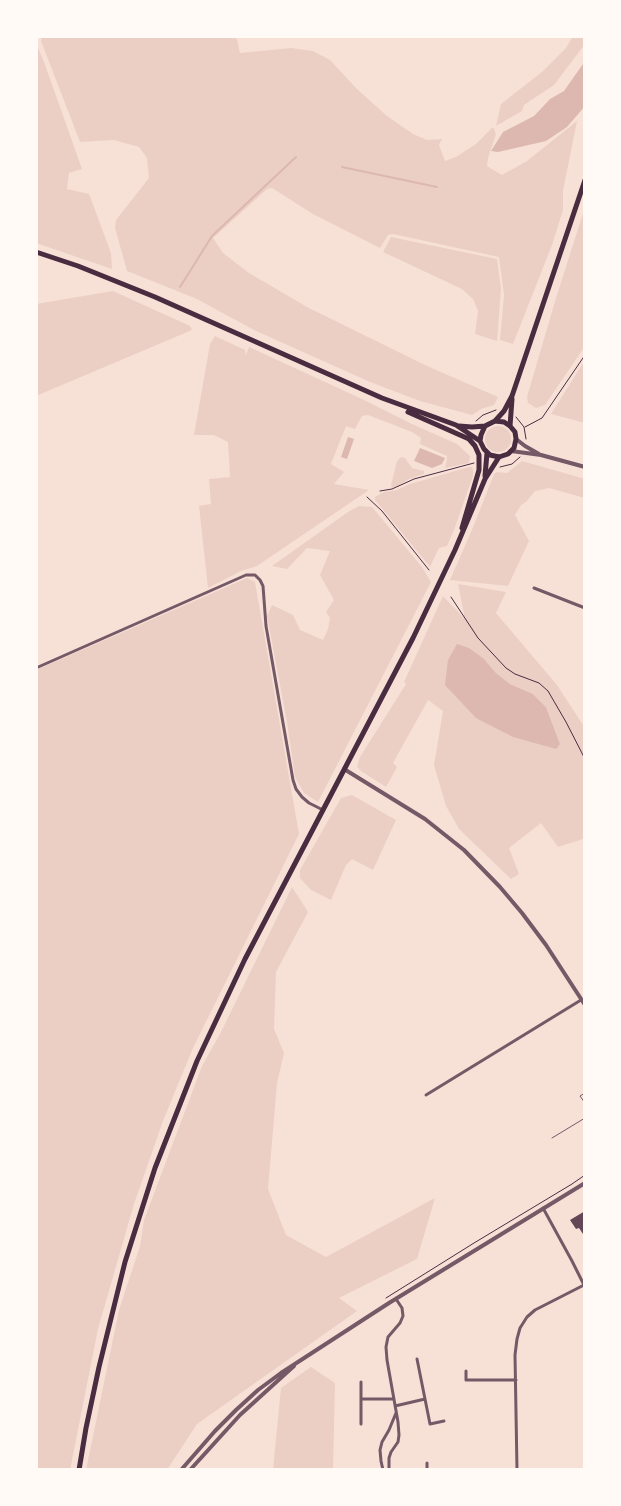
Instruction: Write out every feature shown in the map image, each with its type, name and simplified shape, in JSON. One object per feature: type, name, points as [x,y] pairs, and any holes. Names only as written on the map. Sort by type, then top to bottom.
[{"type":"main road","points":[[456,425],[485,426],[496,421],[512,396],[585,180]]},
{"type":"main road","points":[[36,252],[78,266],[156,297],[469,439],[479,455],[479,470],[455,550]]},
{"type":"main road","points":[[510,426],[512,396]]},
{"type":"main road","points":[[382,398],[456,425],[480,440],[487,453],[499,457],[511,451],[516,443],[516,439],[515,432],[510,426],[504,422],[496,421]]},
{"type":"main road","points":[[480,440],[485,426]]},
{"type":"main road","points":[[485,479],[487,453]]},
{"type":"main road","points":[[79,1470],[86,1428],[111,1314],[130,1246],[155,1168],[197,1061],[222,1006],[414,638],[455,550],[485,479],[499,457]]},
{"type":"street","points":[[516,439],[541,455]]},
{"type":"street","points":[[511,451],[541,455],[585,467]]},
{"type":"street","points":[[36,668],[246,575],[255,575],[260,580],[262,586],[266,626],[293,780],[296,789],[302,797],[323,810]]},
{"type":"street","points":[[534,588],[585,608]]},
{"type":"street","points":[[344,769],[425,819],[464,850],[522,913],[546,945],[585,1006]]},
{"type":"street","points":[[426,1095],[581,1000]]},
{"type":"street","points":[[181,1470],[215,1430],[236,1410],[258,1390],[306,1356],[543,1208],[585,1184]]},
{"type":"street","points":[[517,1470],[516,1380],[517,1339],[520,1328],[527,1317],[535,1310],[584,1286],[543,1208]]},
{"type":"street","points":[[581,1279],[585,1276]]},
{"type":"street","points":[[390,1470],[389,1458],[398,1442],[399,1435],[386,1347],[388,1338],[403,1316],[402,1308],[396,1299]]},
{"type":"street","points":[[190,1470],[240,1414],[306,1356]]},
{"type":"street","points":[[417,1359],[430,1424],[444,1421]]},
{"type":"street","points":[[466,1372],[466,1380],[516,1380]]},
{"type":"street","points":[[360,1424],[361,1382]]},
{"type":"street","points":[[361,1399],[394,1399]]},
{"type":"street","points":[[395,1406],[426,1400]]},
{"type":"street","points":[[383,1470],[380,1461],[380,1450],[396,1412]]},
{"type":"street","points":[[427,1464],[427,1470]]},
{"type":"lane","points":[[585,1093],[580,1096],[585,1103]]},
{"type":"lane","points":[[552,1138],[585,1118]]},
{"type":"path","points":[[524,427],[542,418],[585,355]]},
{"type":"path","points":[[380,491],[392,490],[414,479],[475,463]]},
{"type":"path","points":[[367,497],[382,511],[429,570]]},
{"type":"path","points":[[451,597],[478,638],[506,668],[539,684],[548,691],[585,759]]},
{"type":"path","points":[[389,1303],[386,1298],[585,1175]]},
{"type":"shaded area","points":[[42,36],[236,36],[240,53],[291,48],[313,51],[330,60],[357,89],[387,116],[413,134],[427,140],[442,139],[439,145],[445,161],[456,157],[476,144],[493,127],[496,134],[487,166],[502,175],[527,161],[577,121],[563,191],[563,210],[552,245],[513,344],[500,340],[504,295],[499,257],[393,234],[388,235],[380,248],[313,214],[272,188],[267,189],[213,238],[223,253],[249,273],[307,307],[427,366],[498,397],[494,405],[481,409],[472,415],[420,401],[370,382],[254,330],[197,299],[127,271],[115,228],[116,220],[149,178],[147,158],[139,147],[114,140],[80,142],[41,41]]},
{"type":"shaded area","points":[[573,36],[585,36],[585,44],[554,85],[524,105],[522,111],[496,126],[501,104],[542,72],[566,48]]},
{"type":"shaded area","points":[[36,43],[82,169],[69,173],[67,189],[89,194],[111,253],[112,269],[36,243]]},
{"type":"shaded area","points":[[585,61],[585,106],[567,127],[546,141],[498,152],[491,151],[503,132],[534,116],[550,99],[564,91]]},
{"type":"shaded area","points":[[585,207],[585,346],[545,405],[536,408],[528,403],[527,397]]},
{"type":"shaded area","points":[[391,237],[497,259],[501,289],[497,341],[475,334],[478,311],[473,299],[462,289],[383,252]]},
{"type":"shaded area","points":[[113,291],[190,326],[192,330],[36,396],[36,304]]},
{"type":"shaded area","points":[[215,336],[245,350],[246,355],[249,347],[457,444],[470,456],[469,463],[445,468],[447,456],[420,444],[421,438],[412,432],[368,415],[362,416],[355,429],[346,426],[331,464],[344,472],[334,484],[369,490],[257,566],[241,571],[208,588],[199,506],[211,504],[209,479],[230,477],[228,442],[214,435],[194,435],[210,344]]},
{"type":"shaded area","points":[[585,360],[585,423],[551,414]]},
{"type":"shaded area","points":[[498,426],[507,430],[511,439],[507,448],[498,452],[489,448],[485,439],[489,430]]},
{"type":"shaded area","points":[[348,437],[354,439],[347,459],[341,457]]},
{"type":"shaded area","points":[[420,448],[445,458],[442,464],[432,468],[414,461]]},
{"type":"shaded area","points":[[401,457],[405,458],[412,468],[424,471],[424,474],[392,488],[391,485],[397,461]]},
{"type":"shaded area","points":[[522,461],[585,479],[585,498],[549,488],[535,491],[521,505],[515,515],[529,541],[508,586],[450,580],[494,474],[497,472],[507,473]]},
{"type":"shaded area","points":[[472,467],[473,476],[454,530],[447,546],[439,548],[430,567],[375,500],[375,497],[384,492],[397,490],[410,484]]},
{"type":"shaded area","points":[[359,506],[372,507],[422,567],[431,582],[318,802],[304,793],[295,777],[287,722],[267,616],[272,605],[293,615],[300,630],[323,640],[330,618],[326,612],[334,600],[320,575],[330,551],[307,548],[287,569],[272,566]]},
{"type":"shaded area","points":[[247,578],[255,582],[299,834],[193,1048],[163,1121],[134,1204],[98,1329],[70,1470],[36,1470],[36,670]]},
{"type":"shaded area","points":[[458,584],[506,592],[496,613],[557,685],[585,728],[585,840],[558,847],[541,823],[509,848],[519,874],[511,879],[459,829],[446,806],[434,765],[443,711],[428,700],[393,763],[397,767],[386,787],[357,767],[360,757],[406,684],[404,682],[443,596],[465,619]],"holes":[[[484,659],[496,673],[510,684],[533,694],[546,707],[560,744],[448,660]]]},
{"type":"shaded area","points":[[457,644],[469,648],[484,659],[496,673],[510,684],[533,694],[546,707],[560,744],[556,749],[513,737],[476,718],[445,685],[448,660]]},
{"type":"shaded area","points":[[352,795],[396,820],[373,870],[352,859],[346,865],[331,900],[311,890],[300,878],[300,870],[341,798]]},
{"type":"shaded area","points":[[292,887],[308,912],[276,972],[274,1029],[284,1053],[277,1083],[268,1189],[286,1235],[326,1257],[435,1198],[417,1259],[339,1298],[357,1311],[197,1424],[167,1470],[86,1470],[119,1310],[140,1246],[144,1220],[202,1066],[221,1032]]},
{"type":"shaded area","points":[[311,1367],[335,1383],[333,1470],[273,1470],[281,1388]]},
{"type":"building","points":[[585,1211],[585,1237],[570,1220]]},
{"type":"waterway","points":[[180,287],[212,236],[296,157]]},
{"type":"waterway","points":[[342,167],[437,187]]}]
